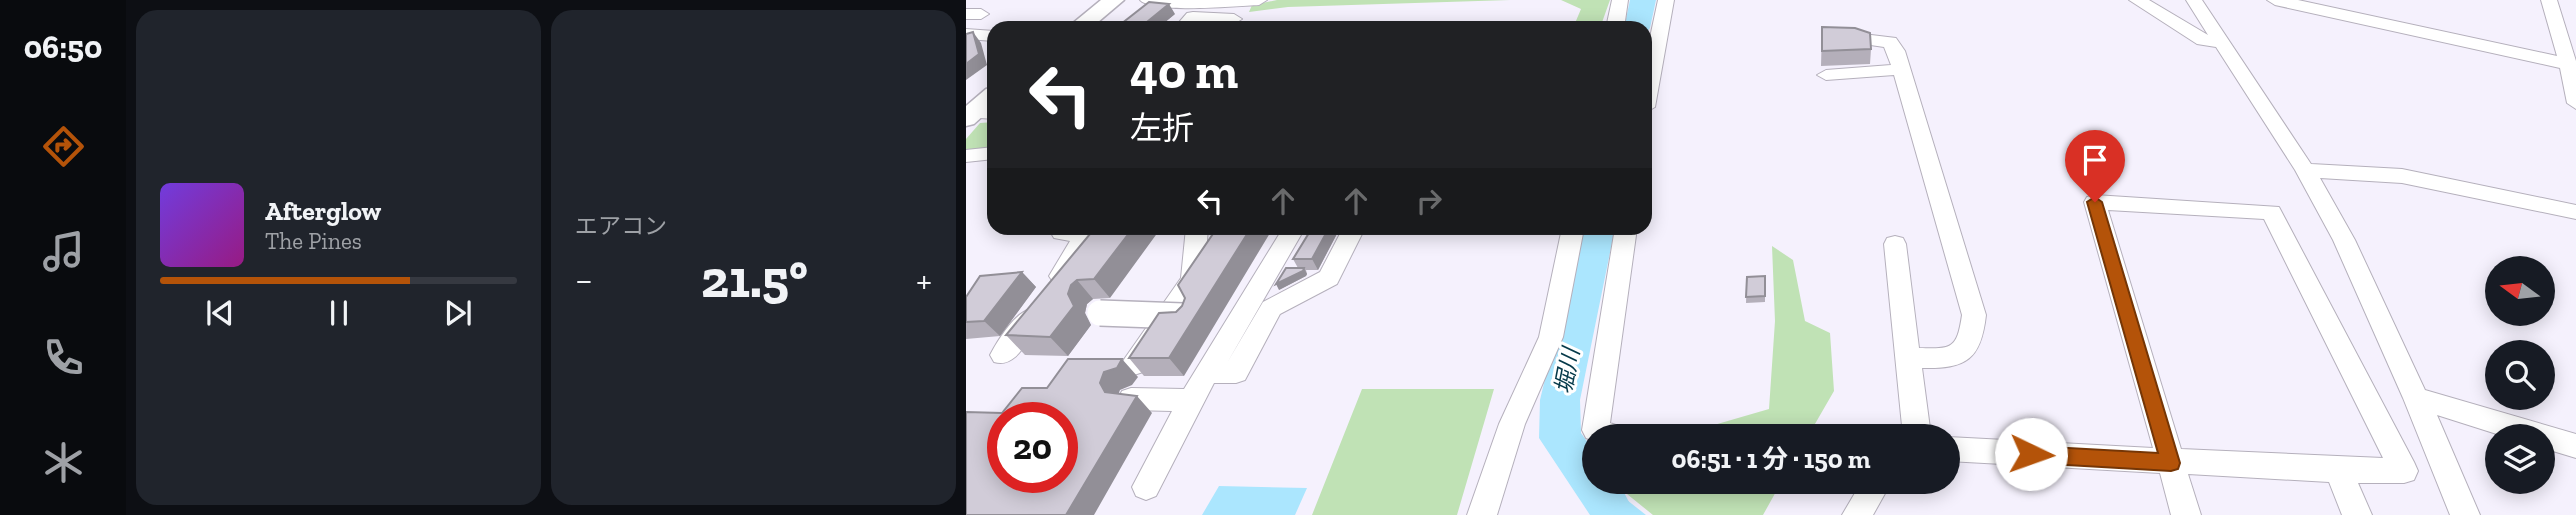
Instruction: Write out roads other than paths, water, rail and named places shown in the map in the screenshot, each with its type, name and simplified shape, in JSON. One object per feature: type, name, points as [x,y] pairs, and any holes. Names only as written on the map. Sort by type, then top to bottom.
[{"type":"main road","points":[[1087,21],[1114,0]]},
{"type":"street","points":[[1148,0],[1200,4],[1252,1]]},
{"type":"street","points":[[1616,21],[1620,0]]},
{"type":"street","points":[[1652,71],[1666,0]]},
{"type":"street","points":[[2137,0],[2203,40],[2220,42]]},
{"type":"street","points":[[2194,0],[2305,170],[2344,240],[2416,398],[2465,515]]},
{"type":"street","points":[[2275,0],[2568,64]]},
{"type":"street","points":[[1233,21],[1252,1]]},
{"type":"street","points":[[2551,6],[2576,103]]},
{"type":"street","points":[[2551,6],[2576,18]]},
{"type":"street","points":[[1189,21],[1193,17],[1214,21]]},
{"type":"street","points":[[966,35],[987,36]]},
{"type":"street","points":[[1863,39],[1890,42],[1903,69],[1974,315],[1972,337],[1964,352],[1948,358],[1908,358]]},
{"type":"street","points":[[1826,75],[1903,69]]},
{"type":"street","points":[[966,156],[987,154]]},
{"type":"street","points":[[2305,170],[2402,176],[2576,212]]},
{"type":"street","points":[[1960,450],[2171,463],[2404,471],[2271,212],[2095,202],[2171,463],[2186,515]]},
{"type":"street","points":[[1003,355],[1067,267],[1078,235]]},
{"type":"street","points":[[1134,365],[1192,279],[1196,235]]},
{"type":"street","points":[[1146,487],[1192,400],[1290,235]]},
{"type":"street","points":[[1208,373],[1236,373],[1271,308],[1329,278],[1350,235]]},
{"type":"street","points":[[1482,515],[1511,424],[1550,337],[1572,235]]},
{"type":"street","points":[[1597,424],[1625,235]]},
{"type":"street","points":[[1895,244],[1916,424]]},
{"type":"street","points":[[1100,313],[1183,316]]},
{"type":"street","points":[[2416,398],[2503,424]]},
{"type":"street","points":[[1131,399],[1192,400]]},
{"type":"street","points":[[2555,440],[2576,446]]},
{"type":"street","points":[[2338,470],[2357,515]]},
{"type":"street","points":[[1857,515],[1870,494]]},
{"type":"water","points":[[1219,486],[1307,488],[1295,515],[1202,515]]},
{"type":"water","points":[[1627,500],[1646,515],[1592,515],[1592,504]]},
{"type":"waterway","name":"堀川","points":[[1638,21],[1643,0]]},
{"type":"waterway","name":"堀川","points":[[1596,235],[1560,400],[1560,438],[1607,502]]}]
